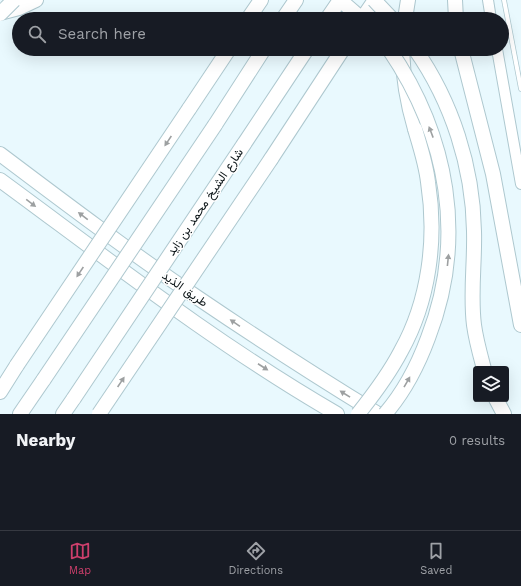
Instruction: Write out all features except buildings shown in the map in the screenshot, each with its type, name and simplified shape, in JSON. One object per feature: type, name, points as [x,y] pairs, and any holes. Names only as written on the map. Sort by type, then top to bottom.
[{"type":"highway","points":[[0,13],[14,0]]},
{"type":"highway","points":[[0,13],[18,8],[36,0]]},
{"type":"highway","points":[[253,12],[261,0]]},
{"type":"highway","points":[[288,12],[296,0]]},
{"type":"highway","points":[[332,12],[340,0],[354,12]]},
{"type":"highway","points":[[366,12],[374,0],[385,12]]},
{"type":"highway","points":[[406,12],[408,0]]},
{"type":"highway","points":[[455,0],[456,12]]},
{"type":"highway","points":[[0,392],[224,56]]},
{"type":"highway","points":[[20,414],[215,125],[259,56]]},
{"type":"highway","name":"شارع الشيخ محمد بن زايد","points":[[63,414],[302,56]]},
{"type":"highway","points":[[99,414],[271,159],[337,56]]},
{"type":"highway","points":[[385,414],[406,384],[422,355],[434,324],[445,280],[449,236],[446,191],[437,147],[415,92],[394,56]]},
{"type":"highway","points":[[358,414],[381,385],[402,351],[418,315],[430,262],[432,236],[428,182],[423,156],[407,99],[402,69],[402,56]]},
{"type":"highway","points":[[419,56],[432,77],[454,123],[472,197],[474,230],[474,324],[483,366]]},
{"type":"highway","points":[[463,56],[493,174],[521,325]]},
{"type":"highway","name":"طريق الذيد","points":[[0,154],[103,231],[197,298],[288,358],[378,414]]},
{"type":"highway","name":"طريق الذيد","points":[[0,180],[181,312],[274,375],[337,414]]},
{"type":"highway","points":[[498,402],[504,414]]},
{"type":"street","points":[[488,0],[490,12]]},
{"type":"street","points":[[498,56],[521,184]]},
{"type":"lane","points":[[504,0],[506,12]]},
{"type":"lane","points":[[509,26],[521,89]]}]
